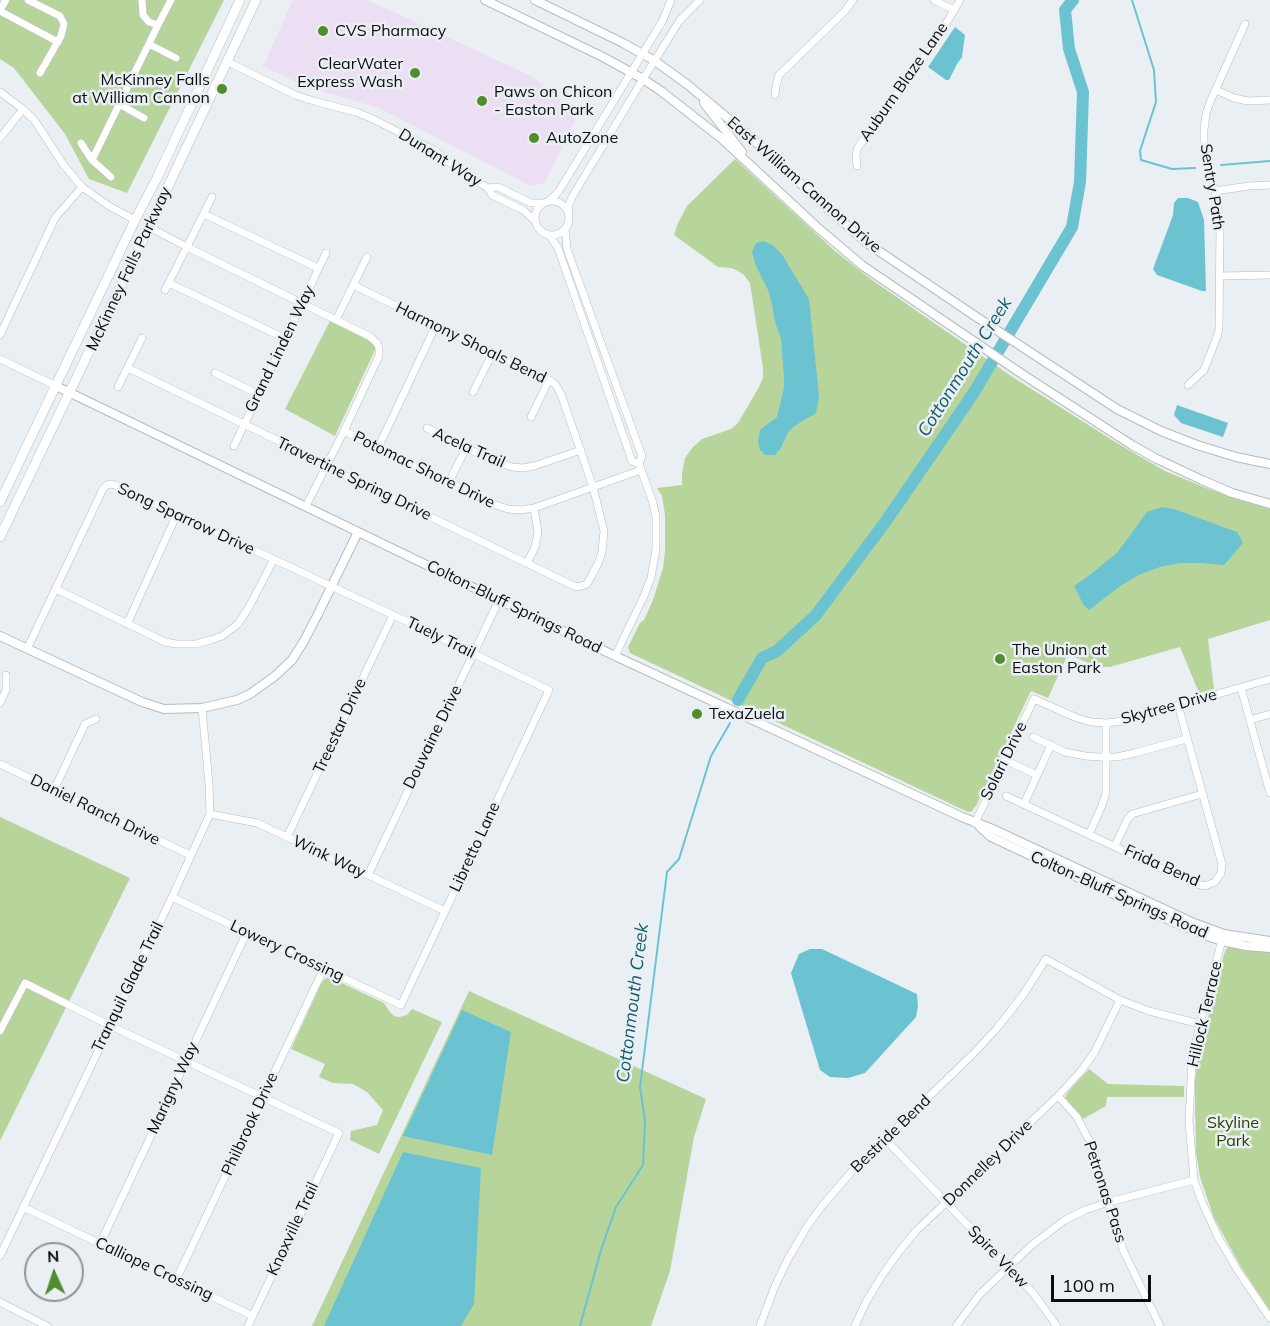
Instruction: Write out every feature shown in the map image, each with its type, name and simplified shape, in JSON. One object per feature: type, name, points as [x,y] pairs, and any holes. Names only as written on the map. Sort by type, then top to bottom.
[{"type":"main road","name":"McKinney Falls Parkway","points":[[0,502],[157,178],[240,0]]},
{"type":"main road","name":"McKinney Falls Parkway","points":[[0,537],[256,0]]},
{"type":"main road","points":[[135,220],[149,227]]},
{"type":"street","points":[[6,0],[0,11],[58,42]]},
{"type":"street","points":[[28,0],[60,16],[64,24],[61,36],[40,74]]},
{"type":"street","points":[[142,0],[143,15],[149,22],[158,25]]},
{"type":"street","points":[[93,160],[171,0]]},
{"type":"street","name":"East William Cannon Drive","points":[[485,0],[643,79],[702,122],[863,266],[1022,374],[1132,445],[1179,471],[1232,493],[1270,504]]},
{"type":"street","name":"East William Cannon Drive","points":[[535,0],[655,61],[748,135],[867,243],[1117,409],[1161,431],[1236,457],[1270,465]]},
{"type":"street","points":[[640,467],[632,461],[558,248],[549,235],[539,229],[534,220],[536,211],[559,191],[663,20],[671,0]]},
{"type":"street","points":[[615,656],[645,596],[654,565],[656,517],[640,467],[642,457],[567,249],[565,229],[569,219],[568,207],[574,194],[680,20],[700,0]]},
{"type":"street","points":[[775,95],[779,75],[845,11],[853,0]]},
{"type":"street","points":[[934,0],[954,10]]},
{"type":"street","name":"Auburn Blaze Lane","points":[[857,166],[858,147],[936,41],[960,0]]},
{"type":"street","name":"Sentry Path","points":[[1188,385],[1204,370],[1219,328],[1220,224],[1204,145],[1206,114],[1245,24]]},
{"type":"street","points":[[149,44],[176,58]]},
{"type":"street","name":"Dunant Way","points":[[226,61],[295,95],[373,118],[434,150],[464,174],[488,188],[492,195],[523,210],[534,220]]},
{"type":"street","name":"East William Cannon Drive","points":[[688,85],[771,185]]},
{"type":"street","points":[[1216,90],[1248,101],[1270,100]]},
{"type":"street","points":[[0,92],[24,109],[35,121],[81,187],[135,220]]},
{"type":"street","points":[[119,104],[144,118]]},
{"type":"street","points":[[0,138],[24,109]]},
{"type":"street","points":[[81,143],[93,160],[111,177]]},
{"type":"street","points":[[1215,191],[1270,185]]},
{"type":"street","points":[[0,335],[56,218],[81,187]]},
{"type":"street","name":"Dunant Way","points":[[488,188],[498,187],[531,203],[546,202]]},
{"type":"street","points":[[165,290],[212,197]]},
{"type":"street","points":[[546,202],[560,202],[568,212]]},
{"type":"street","points":[[204,213],[318,268]]},
{"type":"street","points":[[149,227],[375,340],[380,353],[306,506]]},
{"type":"street","points":[[549,235],[556,235],[565,229]]},
{"type":"street","name":"Grand Linden Way","points":[[234,446],[326,252]]},
{"type":"street","points":[[336,320],[367,257]]},
{"type":"street","points":[[1220,276],[1270,275]]},
{"type":"street","points":[[169,283],[284,338]]},
{"type":"street","name":"Harmony Shoals Bend","points":[[353,285],[555,384],[561,394],[581,450],[604,531],[604,542],[598,564],[590,581],[582,586]]},
{"type":"street","points":[[378,448],[436,325]]},
{"type":"street","points":[[118,387],[142,338]]},
{"type":"street","points":[[473,392],[493,352]]},
{"type":"street","points":[[0,359],[56,386]]},
{"type":"street","name":"Travertine Spring Drive","points":[[128,368],[574,586],[582,586]]},
{"type":"street","points":[[215,373],[258,394]]},
{"type":"street","points":[[531,417],[549,380]]},
{"type":"street","name":"Colton-Bluff Springs Road","points":[[56,386],[615,656],[975,823],[992,837],[1171,921],[1246,946],[1270,948]]},
{"type":"street","name":"Acela Trail","points":[[427,428],[501,465],[523,468],[581,450]]},
{"type":"street","name":"Potomac Shore Drive","points":[[344,431],[501,508],[521,510],[534,508],[640,467]]},
{"type":"street","points":[[449,483],[466,448]]},
{"type":"street","name":"Song Sparrow Drive","points":[[27,649],[103,489],[107,485],[115,485],[332,586]]},
{"type":"street","points":[[527,563],[535,547],[538,532],[534,508]]},
{"type":"street","points":[[127,624],[177,514]]},
{"type":"street","points":[[0,636],[142,702],[164,709],[202,708],[237,700],[250,694],[275,676],[292,660],[304,641],[358,532]]},
{"type":"street","points":[[56,589],[165,642],[196,644],[222,636],[244,616],[274,559]]},
{"type":"street","name":"Tuely Trail","points":[[332,586],[549,690]]},
{"type":"street","name":"Douvaine Drive","points":[[368,875],[500,600]]},
{"type":"street","name":"Treestar Drive","points":[[288,837],[393,615]]},
{"type":"street","points":[[0,703],[6,690],[6,675]]},
{"type":"street","name":"Skytree Drive","points":[[1034,699],[1077,718],[1106,723],[1123,721],[1270,680]]},
{"type":"street","points":[[1241,688],[1268,775],[1270,794]]},
{"type":"street","name":"Libretto Lane","points":[[401,1005],[549,690]]},
{"type":"street","name":"Solari Drive","points":[[975,823],[1034,699]]},
{"type":"street","name":"Frida Bend","points":[[1006,795],[1199,886],[1215,882],[1221,873],[1222,864],[1178,705]]},
{"type":"street","name":"Tranquil Glade Trail","points":[[0,1256],[210,814],[202,708]]},
{"type":"street","points":[[1250,720],[1270,714]]},
{"type":"street","points":[[54,790],[85,724],[96,719]]},
{"type":"street","points":[[1089,834],[1106,792],[1106,723]]},
{"type":"street","points":[[1033,737],[1072,753],[1093,757],[1135,753],[1186,739]]},
{"type":"street","points":[[1024,804],[1051,745]]},
{"type":"street","points":[[1005,760],[1037,775]]},
{"type":"street","name":"Daniel Ranch Drive","points":[[0,764],[190,855]]},
{"type":"street","points":[[1115,846],[1132,814],[1202,794]]},
{"type":"street","name":"Wink Way","points":[[210,814],[257,824],[445,911]]},
{"type":"street","name":"Lowery Crossing","points":[[172,897],[401,1005]]},
{"type":"street","name":"Marigny Way","points":[[100,1244],[247,932]]},
{"type":"street","name":"Colton-Bluff Springs Road","points":[[1223,938],[1270,941]]},
{"type":"street","name":"Hillock Terrace","points":[[1223,938],[1192,1060],[1190,1121],[1194,1180],[1218,1237],[1270,1318]]},
{"type":"street","name":"Bestride Bend","points":[[760,1326],[788,1259],[826,1200],[853,1170],[998,1027],[1023,995],[1046,958],[1120,1000]]},
{"type":"street","name":"Philbrook Drive","points":[[176,1280],[324,968]]},
{"type":"street","points":[[0,1031],[25,983],[109,1026],[262,1097]]},
{"type":"street","points":[[1120,1000],[1149,1011],[1200,1024]]},
{"type":"street","name":"Donnelley Drive","points":[[855,1326],[866,1302],[898,1253],[916,1232],[1058,1096],[1081,1071],[1094,1053],[1120,1000]]},
{"type":"street","name":"Petronas Pass","points":[[1058,1096],[1077,1117],[1092,1146],[1124,1252],[1160,1326]]},
{"type":"street","name":"Knoxville Trail","points":[[248,1326],[339,1133],[262,1097]]},
{"type":"street","name":"Spire View","points":[[885,1139],[1033,1293],[1057,1326]]},
{"type":"street","points":[[956,1326],[980,1294],[1032,1245],[1065,1220],[1108,1202],[1194,1180]]},
{"type":"street","name":"Calliope Crossing","points":[[23,1207],[253,1316]]},
{"type":"street","points":[[0,1302],[47,1326]]},
{"type":"shaded area","points":[[293,0],[368,0],[531,76],[578,114],[545,183],[531,186],[379,108],[307,87],[263,66]]},
{"type":"green space","points":[[4,0],[224,0],[127,193],[89,179],[65,134],[14,68],[0,59],[0,8]]},
{"type":"green space","points":[[735,159],[835,251],[872,280],[1011,376],[1165,471],[1211,490],[1270,509],[1270,620],[1208,639],[1214,689],[1199,693],[1180,647],[1110,667],[1097,667],[1068,654],[1048,698],[1031,691],[977,804],[972,811],[968,812],[630,653],[628,647],[653,600],[663,568],[665,515],[662,496],[657,488],[682,485],[685,458],[693,447],[702,439],[731,429],[738,423],[763,378],[750,283],[736,270],[718,267],[674,235],[687,206]]},
{"type":"green space","points":[[330,321],[370,341],[375,346],[335,436],[285,409]]},
{"type":"green space","points":[[0,817],[130,878],[0,1141]]},
{"type":"green space","name":"Skyline Park","points":[[1230,946],[1270,951],[1270,1311],[1241,1267],[1214,1218],[1200,1177],[1196,1152],[1195,1081],[1198,1058],[1224,954]]},
{"type":"green space","points":[[329,977],[384,1003],[394,1016],[407,1015],[412,1009],[442,1022],[379,1154],[350,1140],[351,1131],[377,1125],[383,1110],[367,1092],[353,1084],[333,1083],[319,1077],[325,1064],[291,1049],[322,982]]},
{"type":"green space","points":[[469,991],[706,1099],[694,1137],[670,1271],[651,1326],[312,1326]]},
{"type":"green space","points":[[1089,1069],[1108,1084],[1184,1086],[1184,1097],[1107,1097],[1106,1106],[1083,1119],[1065,1098]]},
{"type":"water","points":[[955,27],[965,35],[962,57],[949,80],[946,80],[928,67]]},
{"type":"water","points":[[1178,198],[1188,198],[1198,202],[1204,220],[1206,291],[1157,275],[1153,269],[1173,215],[1174,203]]},
{"type":"water","points":[[764,241],[774,246],[783,256],[809,299],[819,396],[816,413],[793,427],[775,455],[765,455],[760,450],[758,441],[760,430],[777,417],[784,388],[781,339],[768,290],[752,252],[756,243]]},
{"type":"water","points":[[1177,405],[1228,423],[1223,437],[1181,423],[1174,415]]},
{"type":"water","points":[[1162,507],[1174,509],[1237,532],[1243,543],[1224,565],[1180,563],[1160,567],[1123,584],[1089,610],[1083,604],[1074,586],[1117,553],[1147,512]]},
{"type":"water","points":[[810,949],[822,949],[917,994],[916,1017],[865,1073],[848,1078],[830,1077],[820,1070],[791,973],[799,954]]},
{"type":"water","points":[[462,1010],[511,1032],[492,1155],[403,1136]]},
{"type":"water","points":[[403,1152],[481,1168],[474,1304],[461,1326],[324,1326]]},
{"type":"waterway","name":"Cottonmouth Creek","points":[[738,700],[762,658],[777,651],[816,615],[886,521],[973,394],[1072,227],[1080,182],[1083,92],[1069,49],[1065,10],[1073,0]]},
{"type":"waterway","points":[[1132,0],[1154,70],[1156,102],[1140,151],[1141,160],[1172,169],[1195,168]]},
{"type":"waterway","points":[[1221,165],[1270,161]]},
{"type":"waterway","name":"Cottonmouth Creek","points":[[580,1326],[601,1250],[616,1207],[643,1165],[645,1121],[640,1087],[667,872],[679,859],[711,756],[730,723]]},
{"type":"place","name":"CVS Pharmacy","points":[[323,31]]},
{"type":"place","name":"ClearWater Express Wash","points":[[415,73]]},
{"type":"place","name":"McKinney Falls at William Cannon","points":[[222,89]]},
{"type":"place","name":"Paws on Chicon - Easton Park","points":[[482,101]]},
{"type":"place","name":"AutoZone","points":[[534,138]]},
{"type":"place","name":"The Union at Easton Park","points":[[1000,659]]},
{"type":"place","name":"TexaZuela","points":[[697,714]]}]
